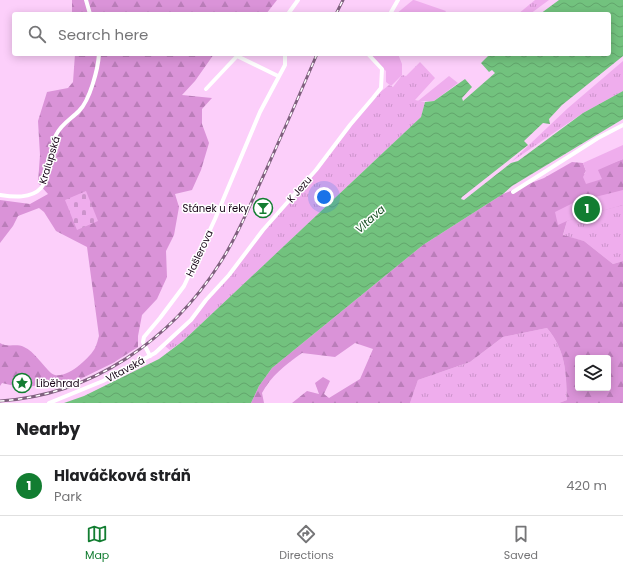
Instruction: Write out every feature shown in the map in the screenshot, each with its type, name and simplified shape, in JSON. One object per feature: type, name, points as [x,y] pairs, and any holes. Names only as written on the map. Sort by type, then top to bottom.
[{"type":"street","points":[[86,0],[89,12]]},
{"type":"street","points":[[289,12],[298,0]]},
{"type":"street","points":[[391,12],[398,0]]},
{"type":"street","name":"Kralupská","points":[[0,195],[28,195],[41,188],[45,179],[53,144],[58,131],[80,110],[87,99],[98,56]]},
{"type":"street","points":[[206,89],[237,56]]},
{"type":"street","points":[[240,56],[278,76]]},
{"type":"street","name":"Hašlerova","points":[[150,356],[143,342],[144,337],[184,286],[215,219],[260,112],[285,65],[285,56]]},
{"type":"street","name":"K Jezu","points":[[191,320],[264,230],[316,170],[381,88],[382,69],[370,56]]},
{"type":"street","points":[[513,192],[598,138],[623,125]]},
{"type":"street","name":"Vltavská","points":[[49,403],[98,384],[150,356],[162,348],[191,320]]},
{"type":"green space","points":[[72,0],[277,0],[268,12],[72,12]]},
{"type":"green space","points":[[413,0],[446,11],[445,12],[398,12]]},
{"type":"green space","points":[[535,0],[549,0],[533,12],[520,12]]},
{"type":"green space","points":[[75,56],[213,56],[195,81],[182,95],[212,98],[202,109],[202,124],[209,143],[201,170],[192,190],[175,194],[179,207],[174,235],[166,251],[167,277],[157,299],[142,315],[138,336],[138,347],[113,363],[72,383],[69,379],[23,388],[2,383],[0,386],[0,343],[6,345],[18,345],[28,349],[51,373],[62,375],[76,368],[88,358],[95,348],[99,336],[87,247],[56,231],[44,212],[39,208],[18,216],[13,226],[0,243],[0,200],[30,204],[48,194],[38,183],[40,155],[38,121],[47,92],[68,88],[73,82]]},
{"type":"green space","points":[[370,56],[399,56],[402,64],[402,75],[391,86],[386,82],[386,71]]},
{"type":"green space","points":[[623,61],[623,91],[583,113],[511,162],[568,108]]},
{"type":"green space","points":[[420,62],[435,78],[415,100],[425,102],[421,117],[183,341],[170,350],[165,346],[191,320],[373,98],[389,85],[393,87],[402,75],[406,76]]},
{"type":"green space","points":[[449,76],[458,83],[434,101],[418,101]]},
{"type":"green space","points":[[623,145],[623,159],[598,170],[602,179],[586,184],[583,177],[586,171],[583,163]]},
{"type":"green space","points":[[623,159],[623,205],[567,221],[563,235],[584,241],[613,264],[623,261],[623,403],[559,403],[567,400],[564,362],[558,345],[547,328],[503,337],[470,362],[418,380],[410,403],[292,403],[307,391],[319,394],[315,383],[323,377],[330,381],[324,394],[329,398],[360,379],[373,349],[355,343],[335,357],[302,353],[284,366],[270,381],[262,393],[264,403],[251,403],[259,386],[272,368],[423,245],[503,194],[544,178],[572,162],[583,163],[586,171],[584,174]]},
{"type":"green space","points":[[623,190],[623,205],[558,225],[555,212],[575,202]]},
{"type":"green space","points":[[86,191],[98,221],[77,230],[65,200]]},
{"type":"green space","points":[[623,205],[623,261],[613,264],[584,241],[563,236],[567,221]]},
{"type":"green space","points":[[547,328],[558,345],[564,362],[567,400],[559,403],[410,403],[418,380],[470,362],[503,337]]},
{"type":"water","name":"Vltava","points":[[559,0],[623,0],[623,56],[562,105],[549,119],[550,124],[543,123],[524,141],[528,145],[461,199],[464,200],[511,163],[518,161],[583,113],[623,91],[623,119],[512,186],[503,194],[423,245],[272,368],[259,386],[251,403],[64,403],[84,396],[159,359],[183,341],[421,117],[425,102],[434,101],[465,79],[472,87],[462,98],[463,101],[495,73],[492,70],[489,72],[481,63],[488,56],[611,56],[611,12],[543,12]]},
{"type":"railway","points":[[337,12],[343,0]]},
{"type":"railway","points":[[0,401],[34,397],[66,388],[97,375],[126,359],[153,339],[178,316],[200,291],[232,243],[316,56]]},
{"type":"place","name":"Stánek u řeky","points":[[263,208]]},
{"type":"place","name":"Hlaváčková stráň","points":[[587,209]]},
{"type":"place","name":"Liběhrad","points":[[22,383]]}]
